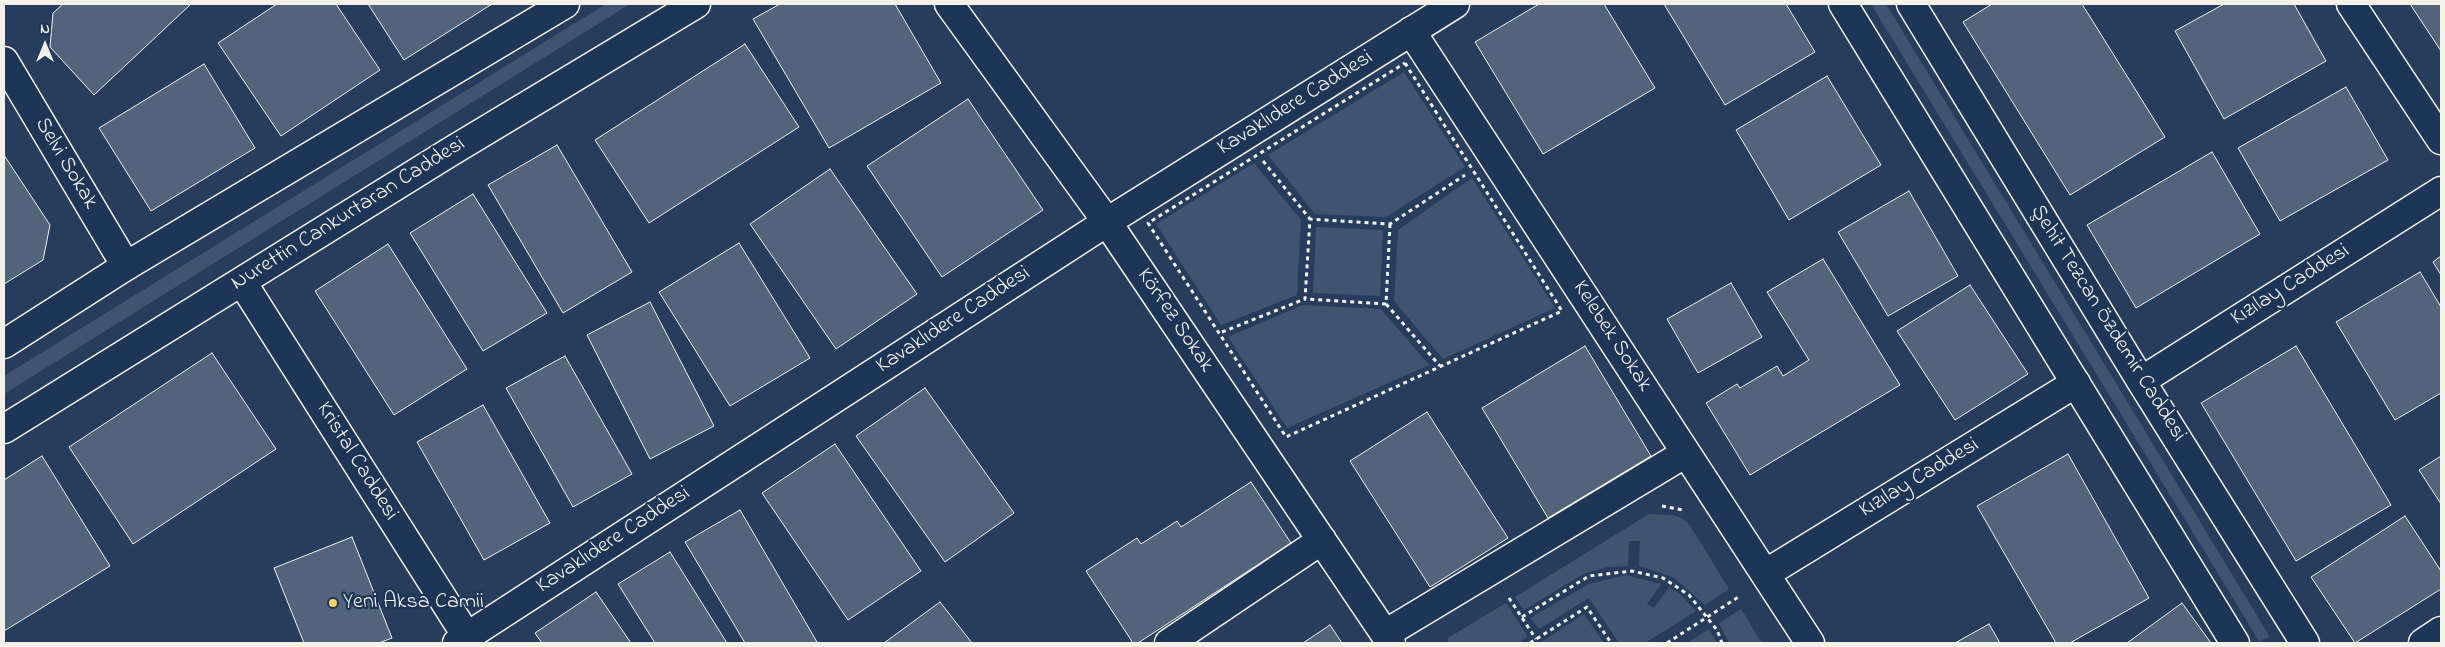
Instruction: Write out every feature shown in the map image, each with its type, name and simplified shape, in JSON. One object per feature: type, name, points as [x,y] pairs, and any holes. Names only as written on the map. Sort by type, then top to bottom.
[{"type":"street","points":[[4,344],[126,266],[565,4]]},
{"type":"street","name":"Nurettin Cankurtaran Caddesi","points":[[4,430],[696,4]]},
{"type":"street","name":"Körfez Sokak","points":[[948,4],[1107,222],[1388,639]]},
{"type":"street","name":"Kavaklıdere Caddesi","points":[[465,641],[1107,222],[1455,4]]},
{"type":"street","points":[[1843,4],[2235,643]]},
{"type":"street","name":"Şehit Tezcan Özdemir Caddesi","points":[[1911,4],[2141,381],[2305,643]]},
{"type":"street","points":[[2351,4],[2441,140]]},
{"type":"street","name":"Kelebek Sokak","points":[[1411,31],[1810,643]]},
{"type":"street","name":"Selvi Sokak","points":[[4,61],[126,266]]},
{"type":"street","name":"Kızılay Caddesi","points":[[2141,381],[2441,191]]},
{"type":"street","name":"Kristal Caddesi","points":[[242,282],[465,641]]},
{"type":"street","name":"Kızılay Caddesi","points":[[1765,574],[2076,383]]},
{"type":"street","points":[[1388,639],[1686,453]]},
{"type":"street","points":[[1169,643],[1322,540]]},
{"type":"street","points":[[2422,643],[2441,632]]},
{"type":"path","points":[[1405,63],[1473,170],[1562,311],[1286,437],[1148,223],[1405,63]]},
{"type":"path","points":[[1257,155],[1310,219],[1305,299]]},
{"type":"path","points":[[1310,219],[1390,224],[1473,170]]},
{"type":"path","points":[[1390,224],[1386,304],[1440,366]]},
{"type":"path","points":[[1190,344],[1305,299],[1386,304]]},
{"type":"path","points":[[1659,506],[1685,510]]},
{"type":"path","points":[[1522,617],[1590,576],[1632,571],[1662,578],[1676,585],[1690,596],[1717,630],[1722,643]]},
{"type":"path","points":[[1736,587],[1746,603]]},
{"type":"path","points":[[1506,594],[1536,639]]},
{"type":"path","points":[[1666,643],[1741,596]]},
{"type":"path","points":[[1530,643],[1587,607],[1611,643]]},
{"type":"shaded area","points":[[606,4],[630,4],[4,394],[4,376]]},
{"type":"shaded area","points":[[1871,4],[1886,4],[2270,637],[2259,641]]},
{"type":"shaded area","points":[[1404,72],[1465,167],[1386,217],[1315,214],[1268,155]]},
{"type":"shaded area","points":[[1254,163],[1301,220],[1297,295],[1221,325],[1156,224]]},
{"type":"shaded area","points":[[1472,178],[1555,308],[1443,359],[1394,301],[1398,230]]},
{"type":"shaded area","points":[[1316,227],[1383,230],[1380,296],[1313,293]]},
{"type":"shaded area","points":[[1303,305],[1381,309],[1429,365],[1287,428],[1228,337]]},
{"type":"shaded area","points":[[1649,514],[1673,515],[1689,524],[1729,589],[1705,605],[1673,577],[1639,566],[1640,541],[1629,541],[1628,566],[1608,567],[1583,574],[1524,610],[1515,597]]},
{"type":"shaded area","points":[[1626,575],[1661,584],[1647,604],[1654,608],[1669,587],[1680,594],[1696,611],[1645,643],[1619,643],[1589,598],[1539,629],[1530,618],[1589,584]]},
{"type":"shaded area","points":[[1506,603],[1528,637],[1517,643],[1448,643],[1448,638]]},
{"type":"shaded area","points":[[1741,609],[1762,643],[1729,643],[1719,623]]},
{"type":"shaded area","points":[[1584,614],[1604,643],[1540,643]]},
{"type":"shaded area","points":[[1709,629],[1717,643],[1687,643]]},
{"type":"building","points":[[63,4],[191,4],[94,95],[50,47],[53,13]]},
{"type":"building","points":[[277,4],[336,4],[380,70],[281,136],[218,43]]},
{"type":"building","points":[[368,4],[492,4],[404,60]]},
{"type":"building","points":[[780,4],[895,4],[941,83],[829,148],[753,19]]},
{"type":"building","points":[[1539,4],[1604,4],[1655,88],[1543,154],[1475,42]]},
{"type":"building","points":[[1664,4],[1786,4],[1815,52],[1725,105]]},
{"type":"building","points":[[1992,4],[2082,4],[2165,137],[2070,195],[1963,22]]},
{"type":"building","points":[[2224,4],[2294,4],[2326,61],[2224,119],[2175,31]]},
{"type":"building","points":[[2410,4],[2441,4],[2441,51]]},
{"type":"building","points":[[745,44],[799,127],[649,223],[595,140]]},
{"type":"building","points":[[204,64],[255,148],[151,211],[99,128]]},
{"type":"building","points":[[1827,76],[1881,165],[1789,220],[1736,130]]},
{"type":"building","points":[[2346,87],[2388,160],[2280,221],[2238,148]]},
{"type":"building","points":[[968,99],[1043,210],[942,277],[867,166]]},
{"type":"building","points":[[557,145],[632,272],[563,313],[488,185]]},
{"type":"building","points":[[2212,152],[2260,234],[2136,308],[2087,225]]},
{"type":"building","points":[[4,155],[50,225],[43,260],[4,284]]},
{"type":"building","points":[[830,169],[917,294],[836,349],[750,224]]},
{"type":"building","points":[[1909,191],[1958,276],[1888,316],[1838,232]]},
{"type":"building","points":[[473,194],[547,313],[483,351],[410,233]]},
{"type":"building","points":[[739,243],[810,358],[730,406],[659,292]]},
{"type":"building","points":[[388,244],[467,369],[394,415],[315,291]]},
{"type":"building","points":[[2441,256],[2441,275],[2433,262]]},
{"type":"building","points":[[1823,259],[1900,385],[1750,475],[1706,403],[1737,384],[1740,388],[1777,366],[1783,376],[1809,360],[1767,292]]},
{"type":"building","points":[[2420,272],[2441,307],[2441,393],[2395,420],[2336,322]]},
{"type":"building","points":[[1731,283],[1762,337],[1698,373],[1667,319]]},
{"type":"building","points":[[1970,285],[2028,374],[1955,420],[1897,331]]},
{"type":"building","points":[[650,302],[714,426],[650,459],[587,335]]},
{"type":"building","points":[[1585,346],[1651,456],[1548,518],[1482,408]]},
{"type":"building","points":[[2296,346],[2391,505],[2296,561],[2201,403]]},
{"type":"building","points":[[212,353],[276,449],[133,544],[69,447]]},
{"type":"building","points":[[565,356],[632,474],[573,507],[506,388]]},
{"type":"building","points":[[925,388],[1014,513],[945,562],[856,436]]},
{"type":"building","points":[[483,405],[550,523],[484,560],[417,442]]},
{"type":"building","points":[[1427,412],[1508,538],[1430,587],[1350,461]]},
{"type":"building","points":[[835,444],[921,571],[848,620],[762,493]]},
{"type":"building","points":[[2068,454],[2149,598],[2070,643],[2056,643],[1977,506]]},
{"type":"building","points":[[42,456],[110,566],[4,631],[4,480]]},
{"type":"building","points":[[2441,456],[2441,504],[2419,470]]},
{"type":"building","points":[[1251,482],[1291,543],[1138,643],[1133,643],[1086,571],[1137,538],[1141,544],[1177,521],[1181,527]]},
{"type":"building","points":[[740,510],[817,642],[745,643],[685,542]]},
{"type":"building","points":[[2405,516],[2441,571],[2441,589],[2355,643],[2311,577]]},
{"type":"building","name":"Yeni Aksa Camii","points":[[352,537],[392,638],[379,643],[304,643],[274,568]]},
{"type":"building","points":[[670,552],[727,643],[655,643],[618,584]]},
{"type":"building","points":[[596,592],[631,643],[542,643],[535,633]]},
{"type":"building","points":[[940,602],[972,643],[884,643]]},
{"type":"building","points":[[2182,603],[2211,643],[2127,643]]},
{"type":"building","points":[[1989,624],[2000,643],[1955,643]]},
{"type":"building","points":[[1330,625],[1342,643],[1303,643]]},
{"type":"place","name":"Yeni Aksa Camii","points":[[333,603]]}]
